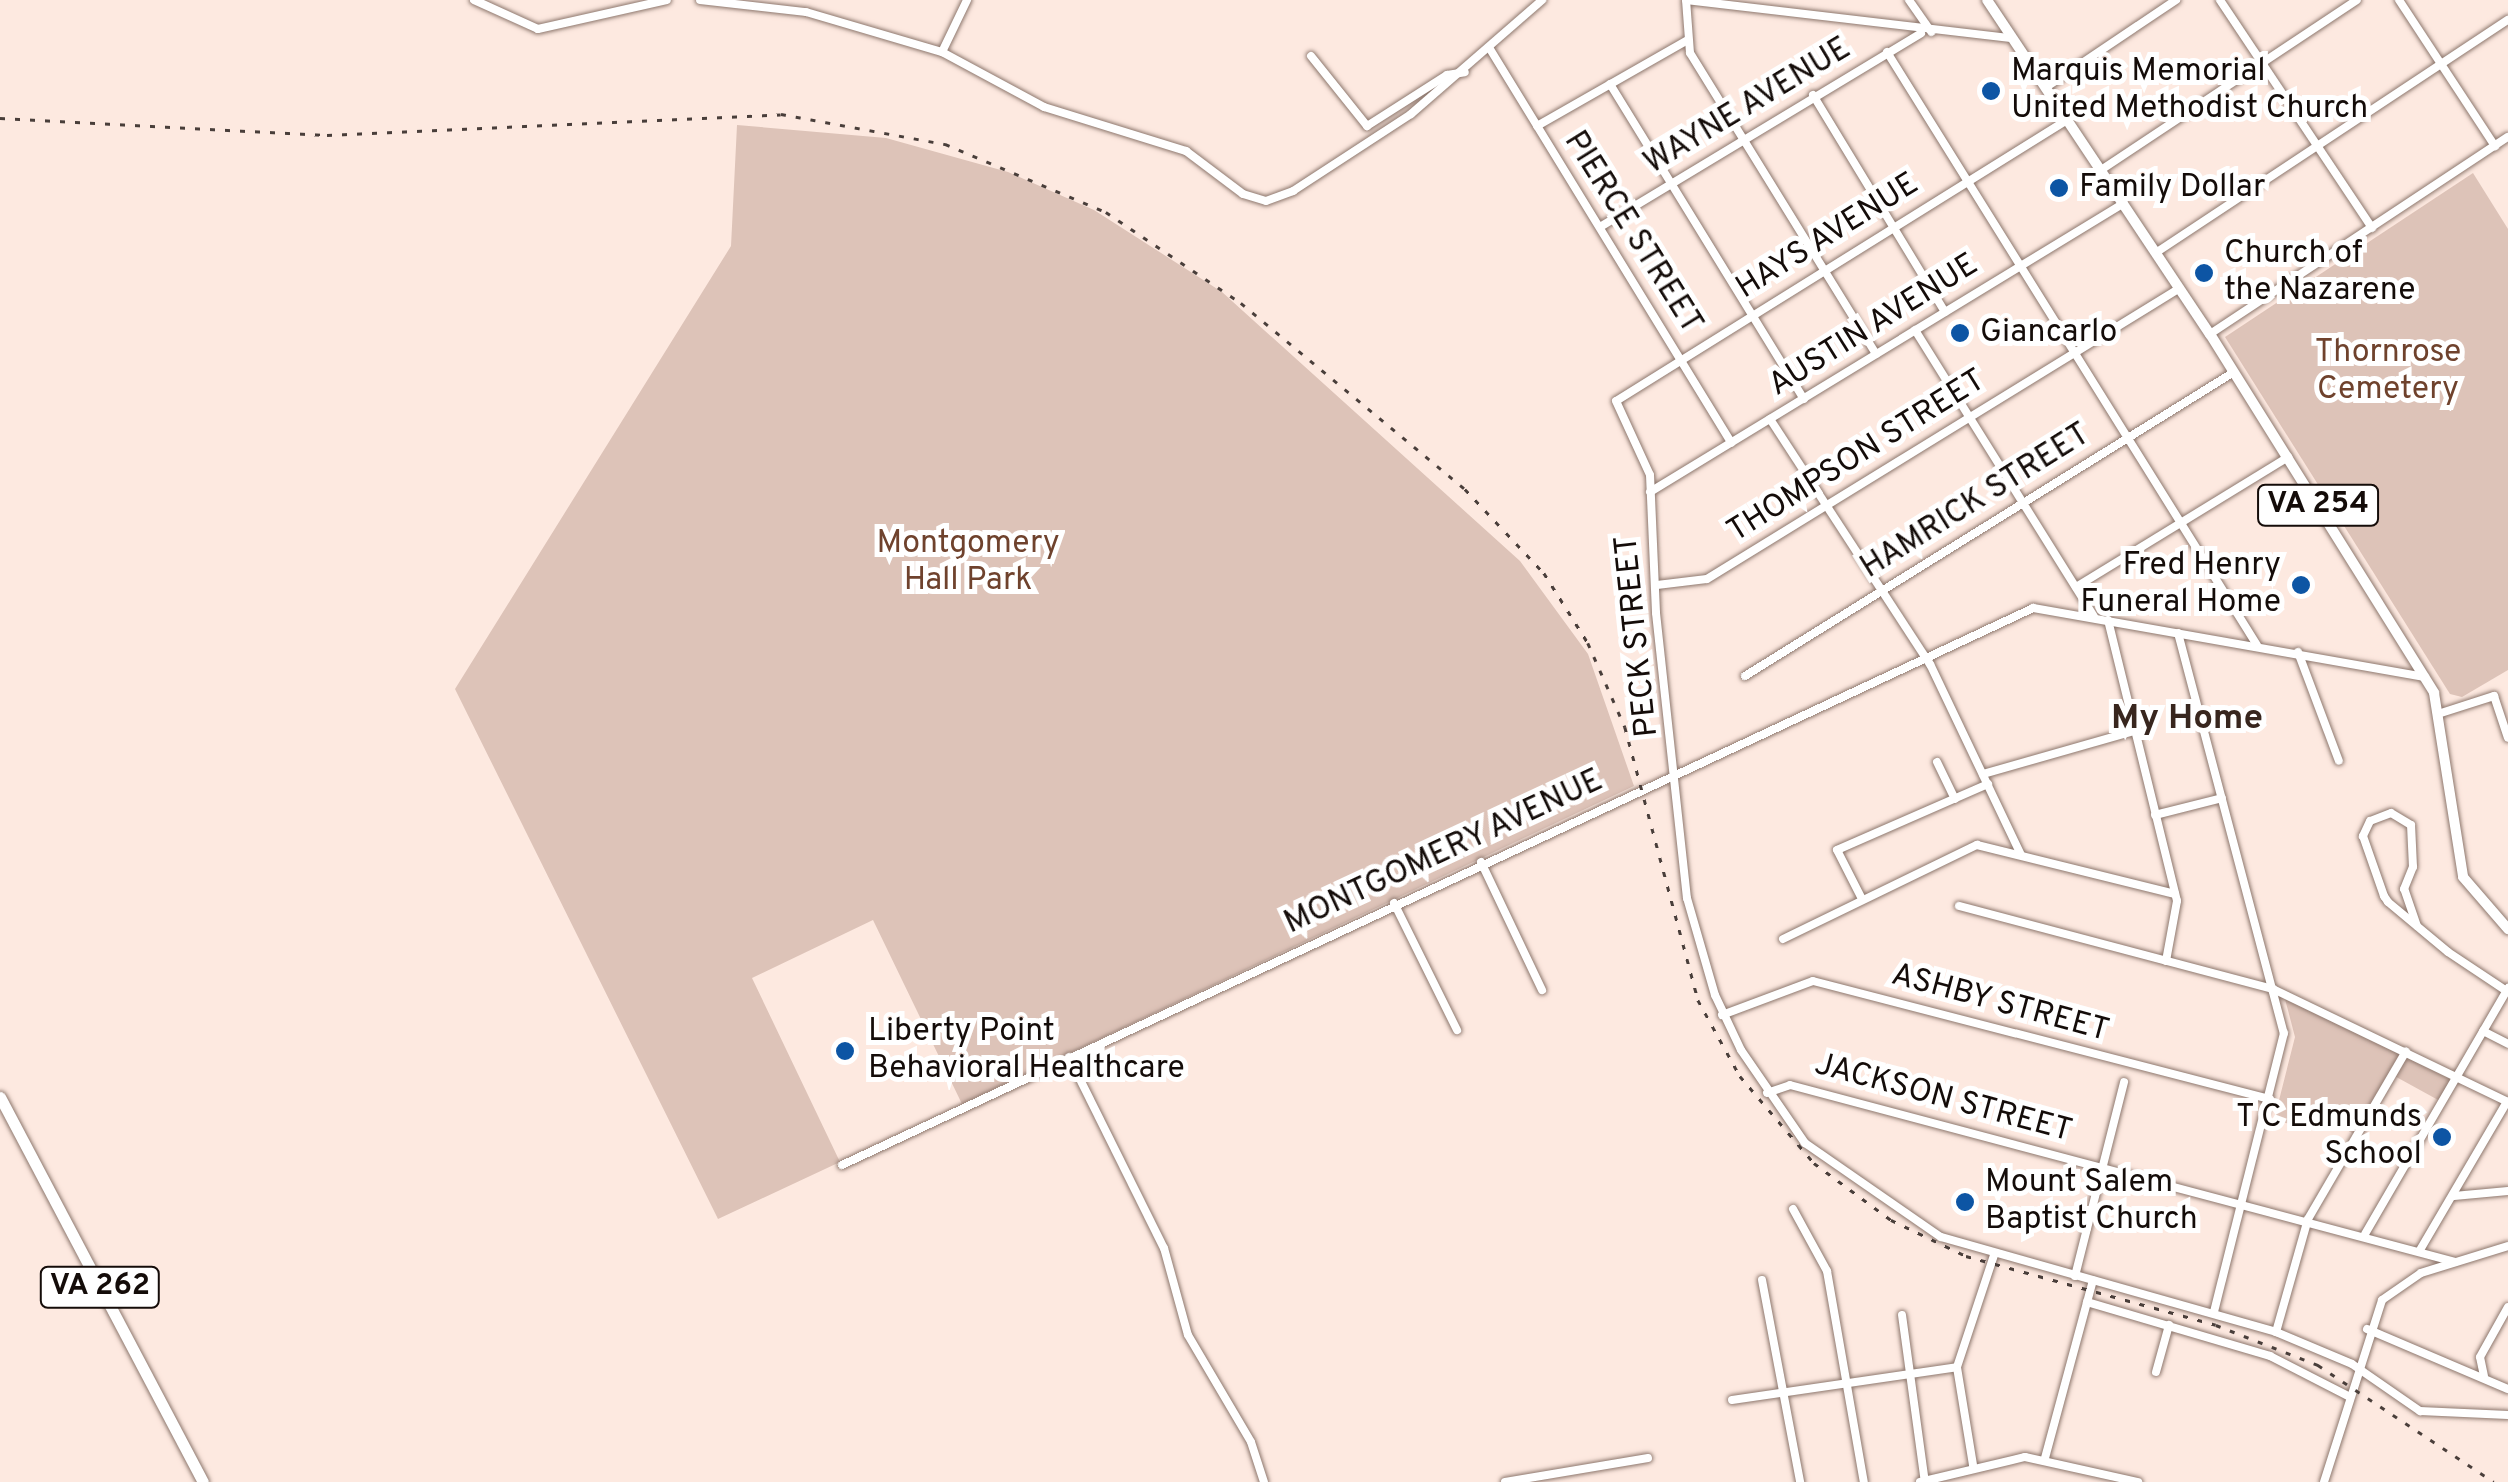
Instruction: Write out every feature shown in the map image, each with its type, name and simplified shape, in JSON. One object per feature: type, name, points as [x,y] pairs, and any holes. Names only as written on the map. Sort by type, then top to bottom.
[{"type":"highway","name":"VA 262","points":[[0,1097],[202,1480]]},
{"type":"main road","name":"VA 254","points":[[1987,0],[2210,334],[2425,677],[2441,714],[2460,867],[2508,930]]},
{"type":"street","points":[[474,0],[513,23],[549,29],[666,0]]},
{"type":"street","points":[[700,0],[800,11],[942,52],[1044,107],[1186,151],[1244,194],[1273,200],[1364,147],[1465,72],[1542,0]]},
{"type":"street","points":[[942,52],[967,0]]},
{"type":"street","points":[[1876,354],[1686,41],[1686,0],[1927,32],[2012,38]]},
{"type":"street","points":[[1909,0],[1927,32]]},
{"type":"street","points":[[2045,88],[2176,0]]},
{"type":"street","points":[[2220,0],[2372,228]]},
{"type":"street","points":[[2101,170],[2358,0]]},
{"type":"street","points":[[2398,0],[2495,146]]},
{"type":"street","points":[[2156,252],[2508,20]]},
{"type":"street","name":"WAYNE AVENUE","points":[[1600,227],[1814,95],[1927,32]]},
{"type":"street","points":[[1538,126],[1686,41]]},
{"type":"street","name":"PIERCE STREET","points":[[1490,49],[1731,443]]},
{"type":"street","points":[[1888,52],[2018,267],[2257,645]]},
{"type":"street","points":[[1311,56],[1367,126],[1447,75],[1465,72]]},
{"type":"street","points":[[1610,84],[1804,399]]},
{"type":"street","points":[[1814,95],[1946,312]]},
{"type":"street","name":"HAYS AVENUE","points":[[1617,399],[1679,357],[2067,120]]},
{"type":"street","points":[[2210,334],[2508,138]]},
{"type":"street","name":"AUSTIN AVENUE","points":[[1650,492],[2124,203]]},
{"type":"street","name":"THOMPSON STREET","points":[[1657,584],[1707,579],[2180,288]]},
{"type":"street","points":[[1915,330],[2094,617]]},
{"type":"street","name":"HAMRICK STREET","points":[[1745,676],[2234,372]]},
{"type":"street","name":"PECK STREET","points":[[1617,399],[1650,492],[1690,914],[1722,1015],[1767,1093],[1805,1143],[1854,1184],[1941,1236],[1994,1255],[2276,1332],[2356,1368],[2424,1412],[2508,1414]]},
{"type":"street","points":[[1770,419],[1924,660],[2021,855]]},
{"type":"street","points":[[2076,588],[2288,457]]},
{"type":"street","name":"MONTGOMERY AVENUE","points":[[842,1165],[1481,862],[2033,608],[2425,677]]},
{"type":"street","points":[[2108,620],[2175,894],[2166,961]]},
{"type":"street","points":[[2178,632],[2284,1033],[2214,1312]]},
{"type":"street","points":[[2298,652],[2339,760]]},
{"type":"street","points":[[2441,714],[2494,696],[2508,738]]},
{"type":"street","points":[[1983,774],[2134,731]]},
{"type":"street","points":[[1938,762],[1954,798]]},
{"type":"street","points":[[1862,899],[1837,850],[1988,784]]},
{"type":"street","points":[[2155,815],[2222,798]]},
{"type":"street","points":[[2365,1234],[2508,990],[2417,926],[2384,896],[2364,844],[2367,824],[2391,813],[2411,825],[2413,867],[2404,889],[2417,926]]},
{"type":"street","points":[[1783,939],[1967,847],[2021,855],[2175,894]]},
{"type":"street","points":[[1481,862],[1542,990]]},
{"type":"street","points":[[1394,903],[1457,1030]]},
{"type":"street","points":[[1958,906],[2273,989],[2507,1102],[2420,1250]]},
{"type":"street","name":"ASHBY STREET","points":[[1722,1015],[1812,980],[2270,1099]]},
{"type":"street","points":[[2484,1031],[2508,1044]]},
{"type":"street","points":[[2276,1332],[2308,1219],[2406,1050]]},
{"type":"street","points":[[1069,1058],[1164,1248],[1188,1336],[1250,1442],[1264,1482]]},
{"type":"street","points":[[2074,1276],[2124,1082]]},
{"type":"street","name":"JACKSON STREET","points":[[1767,1093],[1790,1084],[2365,1234],[2455,1262]]},
{"type":"street","points":[[2454,1196],[2508,1190]]},
{"type":"street","points":[[1793,1209],[1826,1266],[1864,1482]]},
{"type":"street","points":[[2324,1482],[2368,1329],[2393,1290],[2455,1262],[2508,1246]]},
{"type":"street","points":[[1972,1465],[1957,1367],[1994,1255]]},
{"type":"street","points":[[1762,1280],[1800,1482]]},
{"type":"street","points":[[2045,1458],[2093,1280]]},
{"type":"street","points":[[2087,1302],[2270,1356],[2348,1396]]},
{"type":"street","points":[[2484,1376],[2480,1357],[2508,1306]]},
{"type":"street","points":[[1902,1315],[1924,1481],[1972,1465],[2045,1458],[2138,1482]]},
{"type":"street","points":[[2156,1372],[2169,1325]]},
{"type":"street","points":[[2368,1329],[2484,1376],[2508,1390]]},
{"type":"street","points":[[1732,1400],[1957,1367]]},
{"type":"street","points":[[1506,1482],[1648,1458]]},
{"type":"green space","name":"Montgomery Hall Park","points":[[737,125],[886,138],[1008,172],[1094,210],[1222,292],[1520,561],[1588,654],[1634,786],[962,1104],[873,920],[752,978],[840,1162],[718,1219],[455,689],[731,246]]},
{"type":"green space","name":"Thornrose Cemetery","points":[[2473,173],[2508,229],[2508,670],[2462,697],[2450,694],[2225,337]]},
{"type":"green space","points":[[2285,999],[2452,1080],[2440,1101],[2389,1073],[2354,1134],[2317,1113],[2310,1129],[2274,1120],[2295,1037]]},
{"type":"railway","points":[[0,118],[327,135],[781,114],[945,144],[1106,212],[1241,303],[1465,489],[1544,573],[1588,643],[1625,727],[1698,1000],[1740,1076],[1814,1163],[1891,1220],[1966,1256],[2216,1325],[2318,1365],[2494,1482]]},
{"type":"place","name":"Marquis Memorial United Methodist Church","points":[[1991,91]]},
{"type":"place","name":"Family Dollar","points":[[2059,188]]},
{"type":"place","name":"Church of the Nazarene","points":[[2204,273]]},
{"type":"place","name":"Giancarlo","points":[[1960,333]]},
{"type":"place","name":"Fred Henry Funeral Home","points":[[2301,585]]},
{"type":"place","name":"Liberty Point Behavioral Healthcare","points":[[845,1051]]},
{"type":"place","name":"T C Edmunds School","points":[[2442,1137]]},
{"type":"place","name":"Mount Salem Baptist Church","points":[[1965,1202]]},
{"type":"district","name":"My Home","points":[[2187,719]]}]
